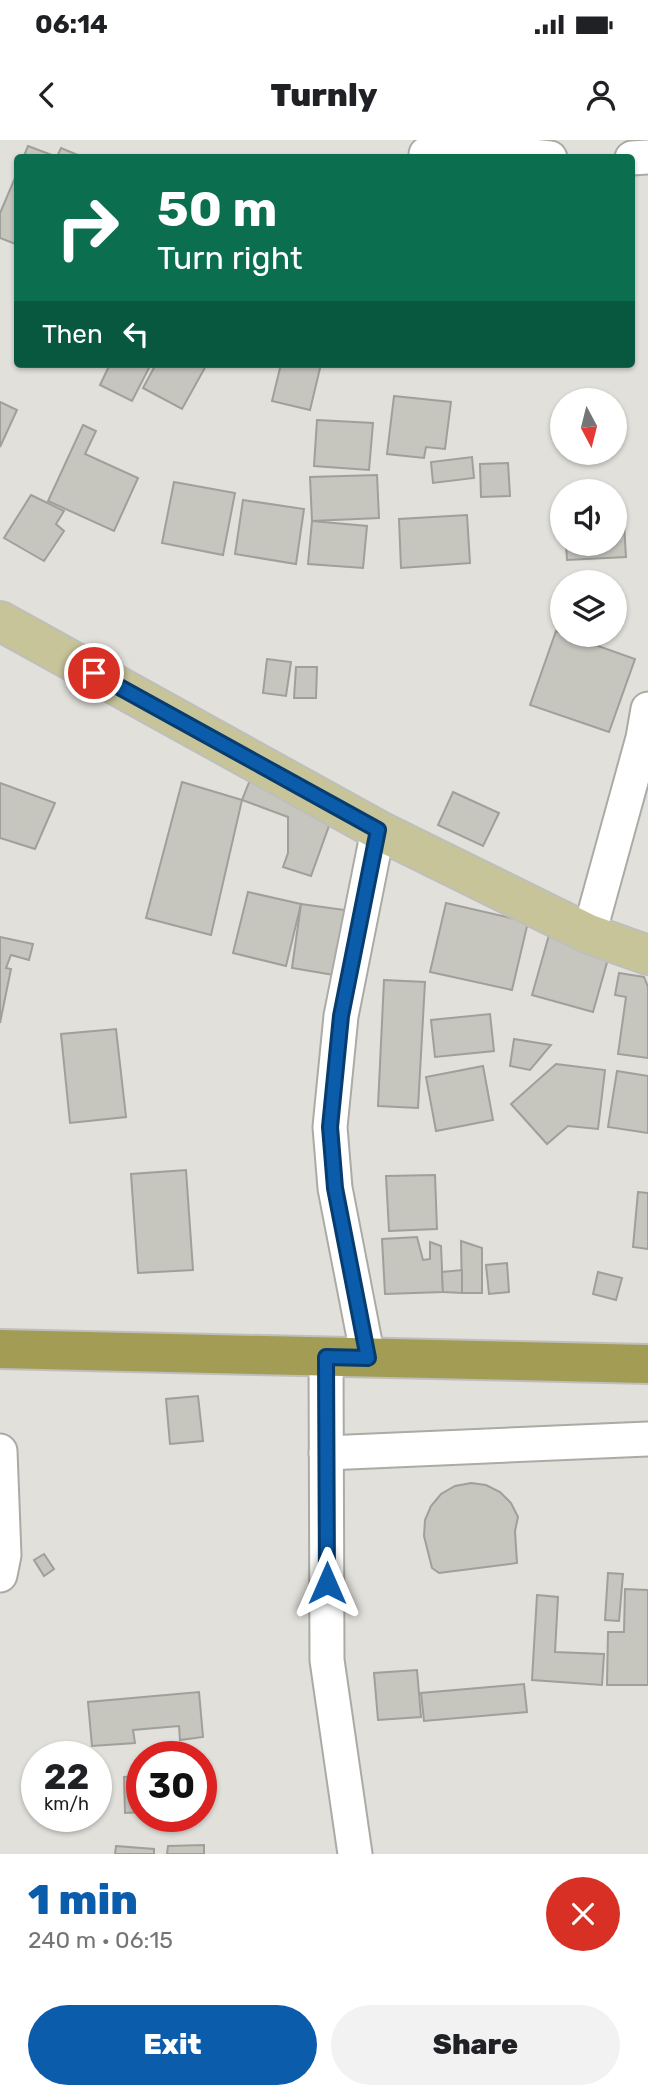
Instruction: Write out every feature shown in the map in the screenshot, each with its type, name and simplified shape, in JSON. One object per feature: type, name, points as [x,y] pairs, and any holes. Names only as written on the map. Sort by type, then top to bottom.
[{"type":"highway","points":[[0,1349],[648,1364]]},
{"type":"main road","points":[[0,621],[378,830],[589,934],[648,955]]},
{"type":"street","points":[[426,154],[522,154]]},
{"type":"street","points":[[589,934],[643,738],[648,709]]},
{"type":"street","points":[[368,1358],[335,1188],[330,1127],[341,1016],[378,830]]},
{"type":"street","points":[[326,1357],[327,1660],[355,1854]]},
{"type":"street","points":[[326,1453],[648,1439]]},
{"type":"street","points":[[0,1451],[4,1555],[0,1574]]},
{"type":"building","points":[[28,146],[49,154],[25,154]]},
{"type":"building","points":[[61,148],[75,154],[58,154]]},
{"type":"building","points":[[14,180],[14,243],[0,238],[0,213]]},
{"type":"building","points":[[108,368],[149,368],[132,401],[100,385]]},
{"type":"building","points":[[154,368],[205,368],[182,409],[143,388]]},
{"type":"building","points":[[280,368],[320,368],[310,410],[272,401]]},
{"type":"building","points":[[394,396],[451,402],[445,449],[426,447],[424,458],[387,454]]},
{"type":"building","points":[[0,402],[17,410],[0,447]]},
{"type":"building","points":[[317,420],[373,423],[369,470],[314,466]]},
{"type":"building","points":[[83,425],[96,431],[85,454],[138,478],[114,531],[48,501]]},
{"type":"building","points":[[472,457],[474,478],[433,483],[431,462]]},
{"type":"building","points":[[508,463],[510,496],[481,497],[480,464]]},
{"type":"building","points":[[377,475],[379,518],[312,521],[310,477]]},
{"type":"building","points":[[174,482],[235,493],[223,555],[162,543]]},
{"type":"building","points":[[31,495],[64,511],[56,524],[64,531],[44,561],[4,538]]},
{"type":"building","points":[[243,500],[304,509],[296,564],[235,554]]},
{"type":"building","points":[[467,515],[470,563],[401,568],[399,519]]},
{"type":"building","points":[[312,521],[367,526],[363,568],[308,564]]},
{"type":"building","points":[[567,556],[626,557],[567,560]]},
{"type":"building","points":[[550,647],[601,647],[635,659],[609,732],[530,705]]},
{"type":"building","points":[[267,659],[291,662],[286,696],[263,693]]},
{"type":"building","points":[[296,667],[317,667],[316,698],[294,698]]},
{"type":"building","points":[[250,780],[335,809],[311,876],[283,867],[288,853],[288,817],[242,800]]},
{"type":"building","points":[[182,782],[242,800],[211,935],[146,918]]},
{"type":"building","points":[[0,783],[55,803],[35,849],[0,838]]},
{"type":"building","points":[[453,792],[499,813],[483,846],[438,825]]},
{"type":"building","points":[[248,892],[301,904],[286,966],[233,953]]},
{"type":"building","points":[[446,903],[528,922],[512,990],[430,972]]},
{"type":"building","points":[[301,904],[352,911],[340,976],[292,968]]},
{"type":"building","points":[[549,935],[610,952],[593,1012],[532,995]]},
{"type":"building","points":[[0,937],[33,944],[29,960],[11,955],[6,968],[11,969],[0,1023]]},
{"type":"building","points":[[619,973],[644,977],[648,987],[648,1058],[618,1054],[626,997],[615,995]]},
{"type":"building","points":[[384,980],[425,982],[418,1108],[378,1106]]},
{"type":"building","points":[[490,1014],[494,1051],[435,1057],[431,1020]]},
{"type":"building","points":[[116,1029],[126,1117],[70,1123],[61,1034]]},
{"type":"building","points":[[514,1039],[551,1045],[530,1070],[510,1066]]},
{"type":"building","points":[[556,1064],[605,1070],[598,1129],[568,1126],[547,1144],[511,1104]]},
{"type":"building","points":[[483,1066],[493,1120],[436,1131],[426,1077]]},
{"type":"building","points":[[617,1071],[648,1076],[648,1133],[608,1127]]},
{"type":"building","points":[[186,1170],[193,1270],[138,1273],[131,1174]]},
{"type":"building","points":[[435,1175],[437,1229],[389,1231],[386,1176]]},
{"type":"building","points":[[638,1192],[648,1193],[648,1249],[633,1247]]},
{"type":"building","points":[[417,1237],[423,1260],[430,1259],[430,1242],[441,1246],[443,1292],[385,1294],[382,1239]]},
{"type":"building","points":[[461,1241],[482,1248],[482,1293],[462,1293]]},
{"type":"building","points":[[507,1263],[509,1292],[489,1294],[486,1265]]},
{"type":"building","points":[[462,1270],[462,1293],[443,1292],[442,1272]]},
{"type":"building","points":[[598,1272],[622,1278],[616,1300],[593,1294]]},
{"type":"building","points":[[198,1396],[203,1441],[170,1444],[166,1399]]},
{"type":"building","points":[[471,1483],[486,1485],[500,1492],[511,1503],[518,1517],[515,1531],[517,1563],[439,1573],[432,1568],[424,1536],[425,1520],[431,1506],[441,1494],[455,1486]]},
{"type":"building","points":[[44,1554],[54,1569],[44,1576],[34,1560]]},
{"type":"building","points":[[608,1573],[623,1574],[619,1621],[605,1620]]},
{"type":"building","points":[[625,1589],[648,1590],[648,1685],[607,1685],[608,1632],[624,1632]]},
{"type":"building","points":[[537,1595],[558,1597],[555,1652],[604,1654],[602,1685],[532,1680]]},
{"type":"building","points":[[417,1670],[421,1717],[378,1720],[374,1673]]},
{"type":"building","points":[[524,1684],[527,1712],[424,1721],[421,1693]]},
{"type":"building","points":[[199,1692],[203,1737],[180,1740],[179,1726],[133,1730],[135,1741],[126,1741],[126,1744],[92,1741],[88,1702]]},
{"type":"building","points":[[124,1777],[126,1777],[125,1813]]},
{"type":"building","points":[[204,1845],[204,1854],[167,1854],[168,1846]]},
{"type":"building","points":[[116,1846],[154,1849],[154,1854],[115,1854]]},
{"type":"route","points":[[94,673],[378,830],[341,1016],[330,1127],[335,1188],[368,1358],[326,1357],[327,1583]]}]
